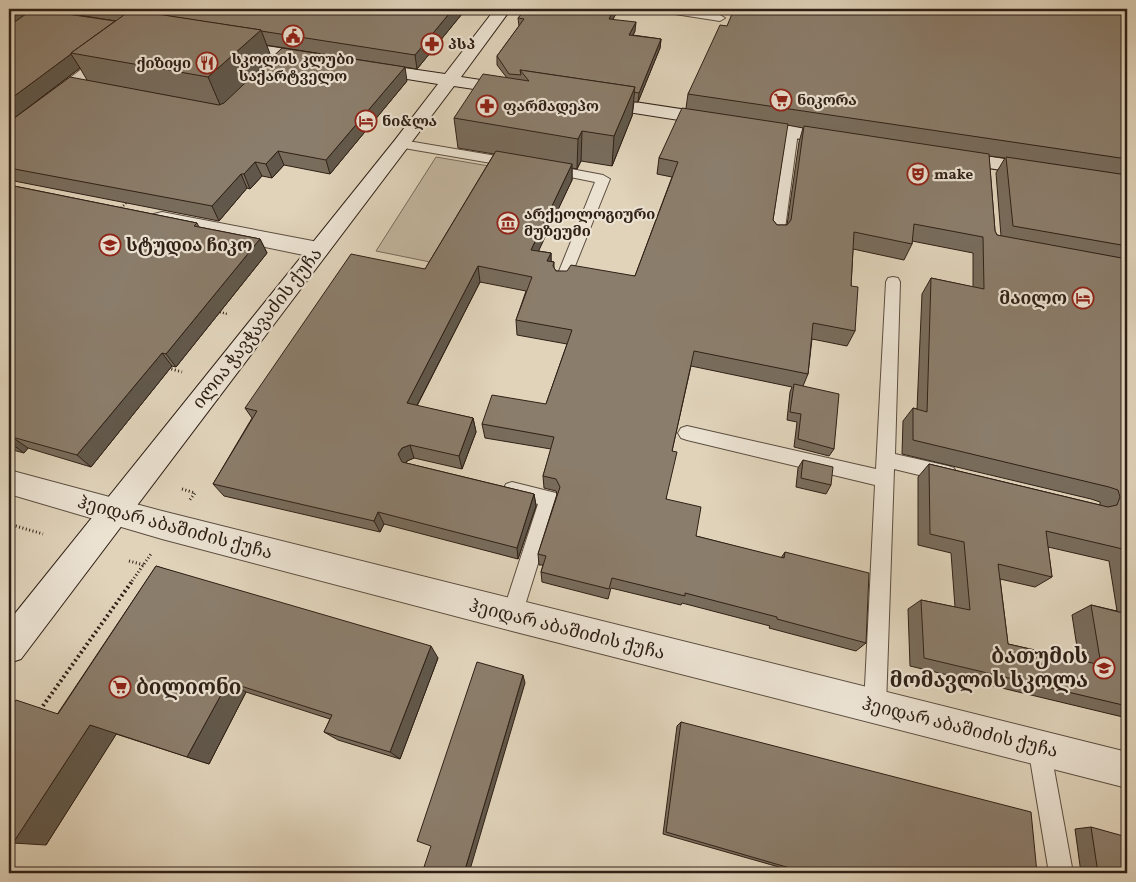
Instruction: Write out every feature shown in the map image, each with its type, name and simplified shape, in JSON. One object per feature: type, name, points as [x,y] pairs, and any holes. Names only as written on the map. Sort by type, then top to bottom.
[{"type":"street","name":"ილია ჭავჭავაძის ქუჩა","points":[[9,647],[402,144],[503,9]]},
{"type":"street","points":[[9,10],[36,19],[79,21]]},
{"type":"street","points":[[9,133],[80,86],[128,43]]},
{"type":"street","points":[[220,44],[280,60],[325,60]]},
{"type":"street","points":[[354,65],[530,93]]},
{"type":"street","points":[[578,100],[860,143]]},
{"type":"street","points":[[938,155],[987,169],[1054,173]]},
{"type":"street","points":[[125,204],[318,250]]},
{"type":"street","name":"ჰეიდარ აბაშიძის ქუჩა","points":[[9,482],[512,615],[1127,770]]},
{"type":"lane","points":[[662,9],[720,18]]},
{"type":"lane","points":[[777,236],[792,132]]},
{"type":"lane","points":[[402,144],[603,179],[562,281]]},
{"type":"lane","points":[[875,706],[893,282]]},
{"type":"lane","points":[[687,433],[885,479]]},
{"type":"lane","points":[[885,459],[960,477]]},
{"type":"lane","points":[[491,485],[548,499],[512,615]]},
{"type":"lane","points":[[1040,747],[1061,873]]},
{"type":"path","points":[[220,312],[227,314]]},
{"type":"path","points":[[160,366],[182,372]]},
{"type":"path","points":[[182,489],[195,493],[186,506]]},
{"type":"path","points":[[9,524],[43,534]]},
{"type":"path","points":[[37,714],[153,552]]},
{"type":"path","points":[[129,561],[144,565]]},
{"type":"shaded area","points":[[436,157],[489,166],[435,263],[376,251]]},
{"type":"building","points":[[33,9],[115,21],[9,100],[9,26]]},
{"type":"building","points":[[121,9],[453,9],[415,55]]},
{"type":"building","points":[[526,9],[614,9],[609,19],[636,22],[629,35],[661,39],[639,93],[634,92],[635,87],[520,70],[521,75],[509,74],[497,56],[524,19],[518,18]]},
{"type":"building","points":[[734,9],[1127,9],[1127,159],[688,94],[720,25],[727,26]]},
{"type":"building","points":[[131,10],[261,30],[208,77],[71,53]]},
{"type":"building","points":[[282,48],[405,67],[326,160],[278,151],[266,164],[255,162],[244,174],[241,174],[212,206],[9,168],[9,122],[70,77],[219,105],[224,103]]},
{"type":"building","points":[[520,70],[635,87],[614,136],[582,131],[578,139],[454,118],[483,74],[529,81]]},
{"type":"building","points":[[682,108],[788,124],[773,220],[777,225],[787,225],[791,220],[804,126],[989,154],[995,231],[997,235],[1127,259],[1127,550],[1046,531],[1052,577],[998,564],[1008,644],[1101,665],[1091,605],[1127,614],[1127,706],[924,658],[921,600],[970,610],[964,542],[930,534],[929,464],[1108,507],[1117,505],[1120,497],[1118,490],[1109,487],[913,440],[913,408],[927,412],[931,278],[984,289],[983,237],[914,224],[912,244],[854,232],[851,286],[858,287],[855,331],[813,323],[808,374],[694,351],[672,451],[677,452],[666,499],[701,507],[696,536],[784,558],[785,552],[869,573],[866,643],[685,593],[685,596],[612,578],[609,589],[541,572],[546,556],[538,554],[560,487],[556,479],[543,476],[554,437],[482,424],[492,395],[546,404],[572,330],[516,320],[532,277],[478,266],[407,403],[473,418],[459,456],[410,445],[402,448],[398,454],[402,462],[534,494],[517,548],[378,512],[374,521],[213,484],[257,411],[245,408],[351,254],[425,269],[496,151],[572,164],[531,250],[551,253],[547,261],[554,262],[553,266],[556,271],[567,271],[571,265],[635,276],[678,162],[659,158]]},
{"type":"building","points":[[1006,157],[1127,175],[1127,246],[1013,226]]},
{"type":"building","points":[[9,185],[197,223],[194,226],[260,239],[166,354],[162,353],[77,455],[12,437],[9,441]]},
{"type":"building","points":[[794,384],[839,394],[834,449],[798,439],[801,414],[790,412]]},
{"type":"building","points":[[803,460],[833,467],[831,485],[801,478]]},
{"type":"building","points":[[156,566],[431,646],[390,752],[324,732],[332,715],[228,682],[187,757],[90,725],[13,843],[9,841],[9,710],[16,700],[58,714]]},
{"type":"building","points":[[477,662],[523,675],[464,873],[422,873],[431,846],[417,841]]},
{"type":"building","points":[[681,722],[1031,812],[1037,873],[807,873],[666,832]]},
{"type":"building","points":[[1091,827],[1127,837],[1127,873],[1098,873]]},
{"type":"place","name":"სკოლის კლუბი საქარტველო","points":[[293,36]]},
{"type":"place","name":"პსპ","points":[[432,44]]},
{"type":"place","name":"ქიზიყი","points":[[207,63]]},
{"type":"place","name":"ნიკორა","points":[[781,100]]},
{"type":"place","name":"ფარმადეპო","points":[[487,106]]},
{"type":"place","name":"ნი&ლა","points":[[366,121]]},
{"type":"place","name":"make","points":[[918,174]]},
{"type":"place","name":"არქეოლოგიური მუზეუმი","points":[[508,223]]},
{"type":"place","name":"სტუდია ჩიკო","points":[[110,245]]},
{"type":"place","name":"მაილო","points":[[1083,298]]},
{"type":"place","name":"ბათუმის მომავლის სკოლა","points":[[1104,668]]},
{"type":"place","name":"ბილიონი","points":[[120,687]]}]
